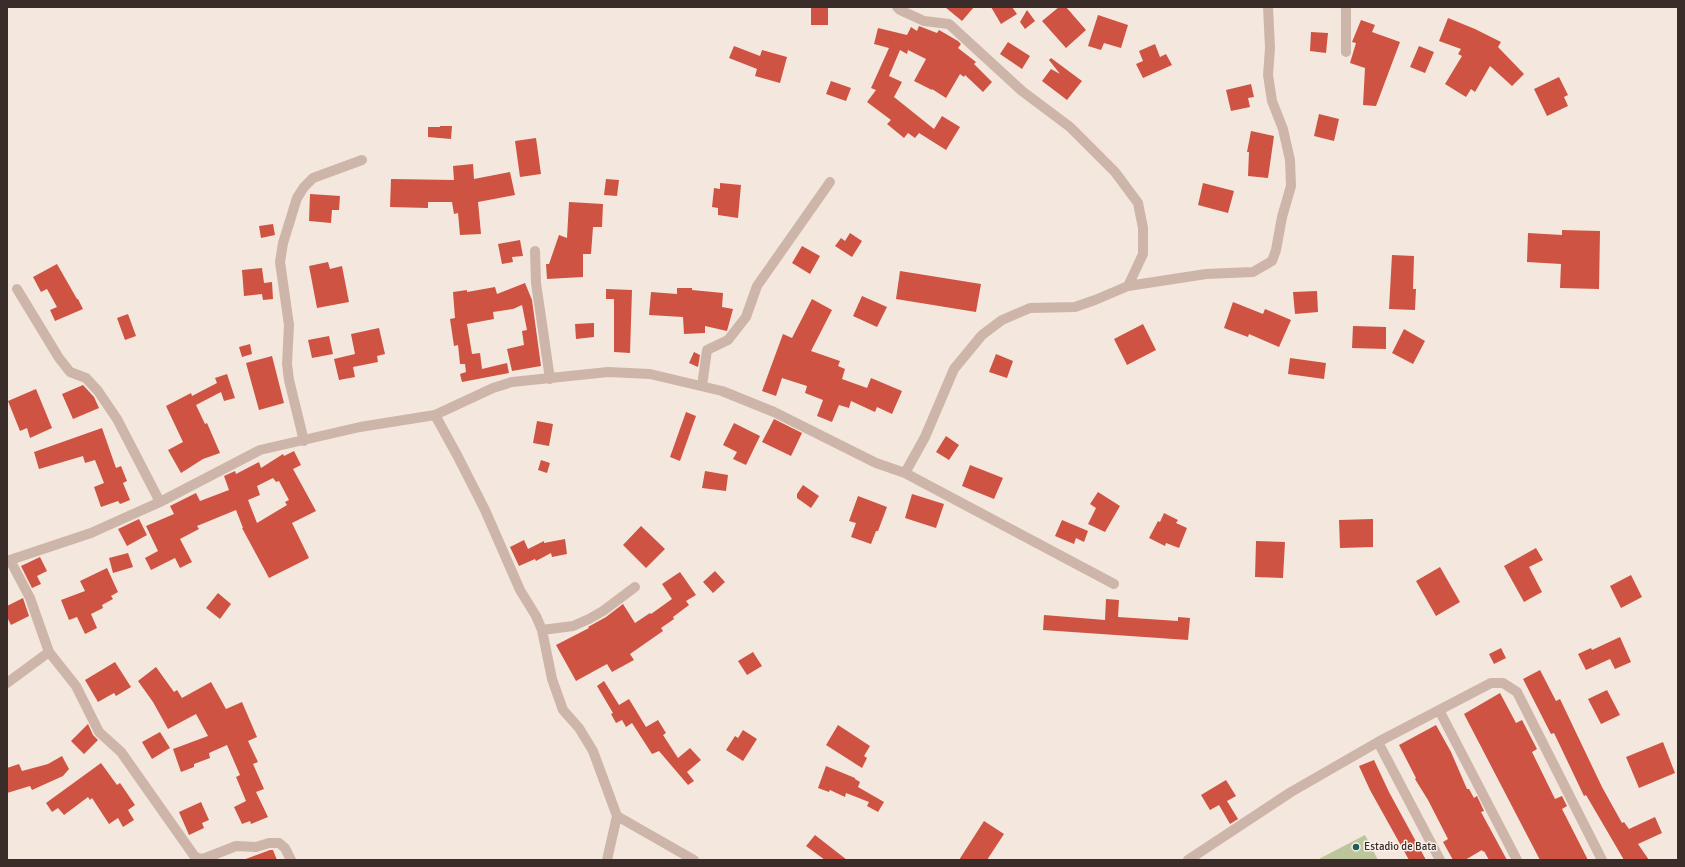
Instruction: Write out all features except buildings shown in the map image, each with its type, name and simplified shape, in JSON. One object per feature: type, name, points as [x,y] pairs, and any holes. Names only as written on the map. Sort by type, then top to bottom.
[{"type":"street","points":[[897,7],[900,10],[924,20],[949,24],[1022,91],[1070,127],[1115,172],[1138,203],[1143,228],[1143,254],[1128,286]]},
{"type":"street","points":[[905,473],[925,437],[954,370],[982,335],[1002,320],[1030,308],[1074,307],[1128,286],[1206,274],[1254,272],[1272,260],[1276,250],[1282,217],[1291,186],[1290,160],[1283,129],[1272,101],[1268,75],[1270,48],[1268,7]]},
{"type":"street","points":[[1346,7],[1346,52]]},
{"type":"street","points":[[304,441],[289,380],[287,364],[289,325],[280,262],[283,243],[297,198],[312,178],[362,160]]},
{"type":"street","points":[[702,386],[707,350],[728,340],[746,317],[757,286],[830,182]]},
{"type":"street","points":[[534,251],[536,283],[550,379]]},
{"type":"street","points":[[17,289],[66,367],[70,372],[86,378],[98,391],[117,419],[160,502]]},
{"type":"street","points":[[291,860],[285,848],[279,843],[269,843],[256,847],[236,846],[203,859],[195,857],[121,752],[99,732],[76,686],[49,652],[30,598],[9,561],[91,534],[160,502],[254,452],[360,427],[434,416],[503,384],[608,372],[650,374],[702,386],[722,391],[774,412],[876,463],[905,473],[1114,584]]},
{"type":"street","points":[[434,416],[461,462],[485,510],[520,590],[536,616],[542,630],[552,679],[562,710],[579,728],[594,751],[617,816],[607,860]]},
{"type":"street","points":[[542,630],[573,626],[589,619],[603,611],[635,587]]},
{"type":"street","points":[[7,683],[49,652]]},
{"type":"street","points":[[1188,860],[1291,792],[1378,742],[1491,683],[1503,683],[1517,692],[1602,860]]},
{"type":"street","points":[[1439,710],[1517,860]]},
{"type":"street","points":[[1378,742],[1440,860]]},
{"type":"street","points":[[617,816],[694,860]]},
{"type":"green space","name":"Estadio de Bata","points":[[1365,835],[1378,860],[1317,860]]},
{"type":"place","name":"Estadio de Bata","points":[[1356,847]]}]
